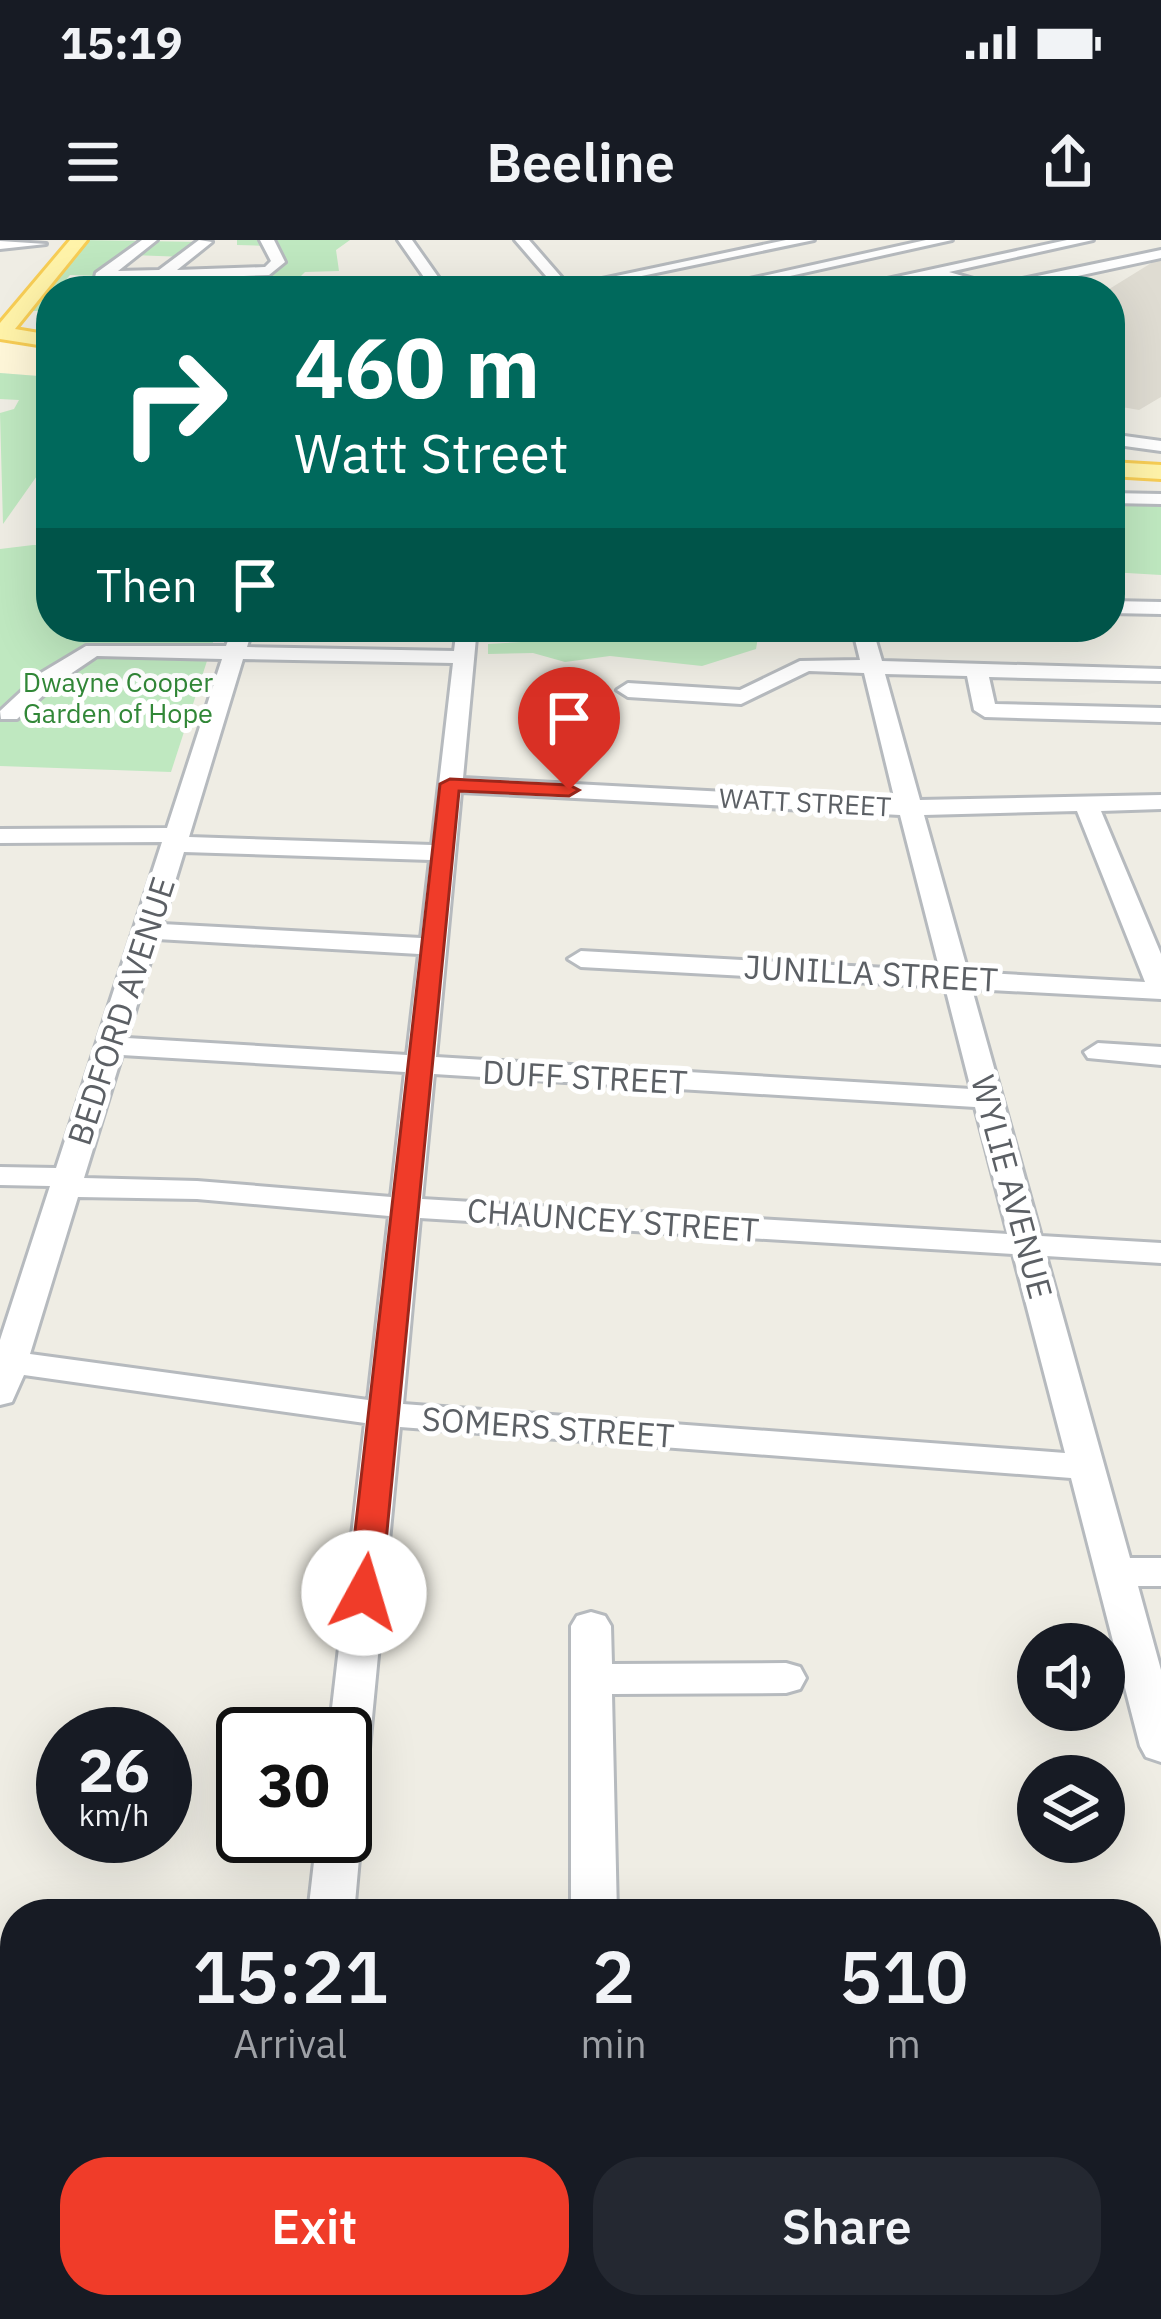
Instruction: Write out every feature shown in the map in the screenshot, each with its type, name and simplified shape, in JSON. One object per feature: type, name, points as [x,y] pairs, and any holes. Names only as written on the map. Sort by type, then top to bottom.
[{"type":"main road","points":[[0,319],[66,240]]},
{"type":"main road","points":[[52,276],[79,240]]},
{"type":"main road","points":[[0,335],[36,296]]},
{"type":"main road","points":[[0,335],[36,339]]},
{"type":"main road","points":[[1125,470],[1161,472]]},
{"type":"street","points":[[101,276],[150,240]]},
{"type":"street","points":[[101,276],[268,271],[278,262],[267,240]]},
{"type":"street","points":[[405,240],[430,276]]},
{"type":"street","points":[[522,240],[554,276]]},
{"type":"street","points":[[621,276],[807,240]]},
{"type":"street","points":[[772,276],[945,240]]},
{"type":"street","points":[[912,276],[1073,241],[1136,259]]},
{"type":"street","points":[[164,274],[205,242]]},
{"type":"street","points":[[1,243],[39,244]]},
{"type":"street","points":[[835,244],[944,276]]},
{"type":"street","points":[[1052,276],[1161,254]]},
{"type":"street","points":[[338,276],[339,271]]},
{"type":"street","points":[[1125,441],[1161,446]]},
{"type":"street","points":[[1125,499],[1161,499]]},
{"type":"street","points":[[1125,607],[1161,608]]},
{"type":"street","name":"BEDFORD AVENUE","points":[[4,1377],[238,642]]},
{"type":"street","points":[[353,1707],[466,642]]},
{"type":"street","name":"WYLIE AVENUE","points":[[866,642],[1161,1746]]},
{"type":"street","points":[[9,715],[49,678],[93,650],[464,657]]},
{"type":"street","points":[[628,690],[741,698],[807,665],[1161,675]]},
{"type":"street","points":[[977,670],[985,710],[1161,715]]},
{"type":"street","name":"WATT STREET","points":[[450,784],[911,808],[1161,802]]},
{"type":"street","points":[[1087,806],[1161,989]]},
{"type":"street","points":[[0,836],[443,854]]},
{"type":"street","points":[[147,931],[433,947]]},
{"type":"street","name":"JUNILLA STREET","points":[[581,959],[1161,989]]},
{"type":"street","name":"DUFF STREET","points":[[110,1046],[988,1099]]},
{"type":"street","points":[[1099,1052],[1161,1056]]},
{"type":"street","name":"CHAUNCEY STREET","points":[[0,1176],[406,1208],[1161,1253]]},
{"type":"street","name":"SOMERS STREET","points":[[4,1377],[385,1414],[1087,1468]]},
{"type":"street","points":[[1115,1572],[1161,1572]]},
{"type":"street","points":[[591,1626],[594,1899]]},
{"type":"street","points":[[592,1679],[786,1678]]},
{"type":"street","points":[[333,1899],[336,1863]]},
{"type":"shaded area","points":[[1161,257],[1161,397],[1139,410],[1125,408],[1125,279]]},
{"type":"shaded area","points":[[0,333],[36,339],[36,376],[0,373]]},
{"type":"green space","points":[[79,240],[205,242],[186,257],[131,255],[101,276],[51,276]]},
{"type":"green space","points":[[237,240],[350,240],[336,250],[339,271],[301,276],[201,276],[276,267],[270,246],[237,245]]},
{"type":"green space","points":[[36,296],[36,311],[24,311]]},
{"type":"green space","points":[[0,373],[36,376],[36,477],[3,524],[0,413],[14,409],[19,400],[0,399]]},
{"type":"green space","points":[[1125,502],[1161,503],[1161,575],[1125,573]]},
{"type":"green space","name":"Dwayne Cooper Garden of Hope","points":[[36,545],[36,642],[213,642],[171,772],[0,766],[0,549]]},
{"type":"green space","points":[[757,642],[756,649],[702,666],[610,656],[565,662],[533,653],[488,654],[488,644]]},
{"type":"route","points":[[364,1593],[450,784],[569,790]]}]
